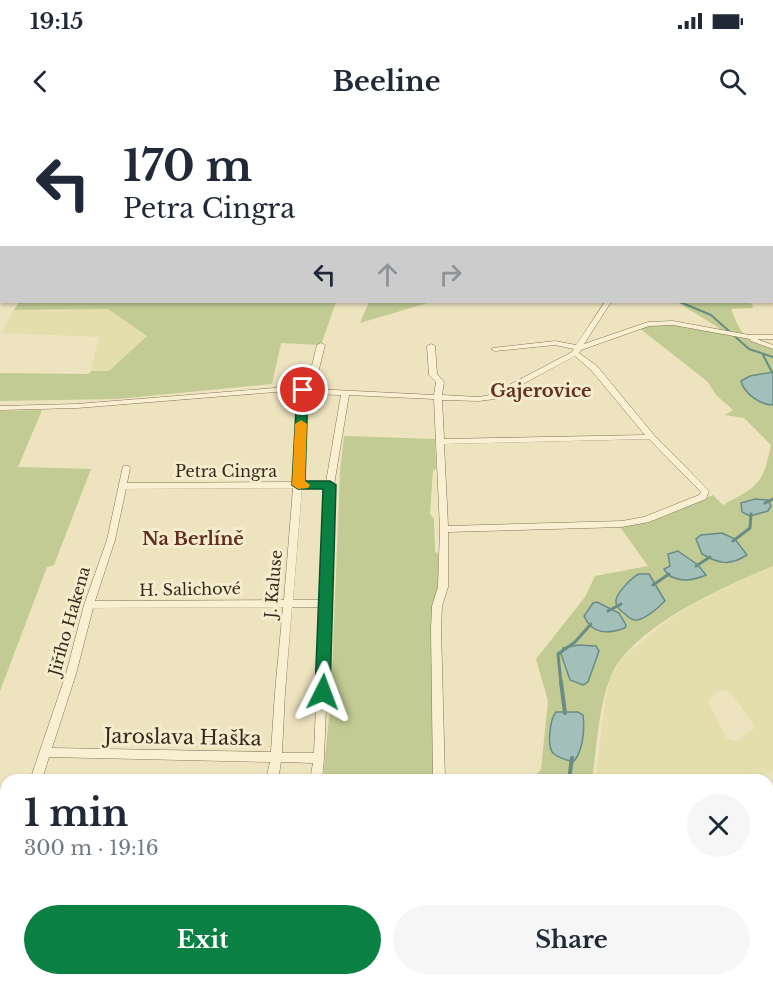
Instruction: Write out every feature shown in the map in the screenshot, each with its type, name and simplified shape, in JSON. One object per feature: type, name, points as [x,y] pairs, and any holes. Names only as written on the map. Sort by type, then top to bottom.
[{"type":"street","points":[[577,350],[607,303]]},
{"type":"street","points":[[0,408],[77,406],[275,390],[479,399],[492,397],[577,350],[648,324],[673,323],[749,338],[773,347]]},
{"type":"street","points":[[749,338],[773,337]]},
{"type":"street","points":[[444,528],[622,524],[646,520],[703,497],[705,491],[651,437],[577,350],[555,343],[495,349]]},
{"type":"street","name":"J. Kaluse","points":[[274,774],[278,757],[279,698],[307,390],[321,345]]},
{"type":"street","points":[[431,346],[433,375],[440,382],[438,396],[444,528],[443,587],[437,606],[436,629],[439,774]]},
{"type":"street","points":[[317,774],[327,603],[330,485],[345,394]]},
{"type":"street","points":[[441,442],[651,437]]},
{"type":"street","name":"Jiřího Hakena","points":[[38,774],[111,540],[126,468]]},
{"type":"street","name":"Petra Cingra","points":[[122,486],[330,485]]},
{"type":"street","name":"H. Salichové","points":[[89,605],[327,603]]},
{"type":"street","name":"Jaroslava Haška","points":[[46,752],[319,758]]},
{"type":"shaded area","points":[[75,308],[108,309],[148,336],[109,371],[91,371],[99,337],[2,333],[14,310],[67,311]]},
{"type":"shaded area","points":[[773,566],[773,770],[765,774],[596,774],[606,695],[611,677],[623,657],[668,620],[727,585]],"holes":[[[723,690],[731,693],[753,724],[754,729],[736,741],[726,738],[708,701]]]},
{"type":"green space","points":[[18,303],[336,303],[321,345],[281,343],[272,384],[117,399],[0,401],[0,373],[89,374],[91,371],[109,371],[147,336],[108,309],[14,310]]},
{"type":"green space","points":[[369,303],[428,303],[360,323]]},
{"type":"green space","points":[[679,303],[752,304],[753,308],[731,309],[738,326],[750,338],[773,346],[773,566],[706,596],[659,624],[622,658],[611,676],[603,701],[593,774],[537,774],[541,769],[548,701],[536,659],[585,597],[595,576],[648,566],[620,527],[661,518],[713,495],[723,505],[751,488],[762,477],[771,445],[744,418],[725,415],[733,410],[716,395],[708,382],[638,327],[668,323],[718,332],[719,328]],"holes":[[[649,574],[664,601],[630,619],[619,609],[617,597],[631,578]],[[578,645],[586,646],[583,685],[570,679]]]},
{"type":"green space","points":[[42,410],[18,467],[91,469],[54,565],[47,567],[0,691],[0,411]]},
{"type":"green space","points":[[344,436],[435,439],[436,469],[433,470],[430,514],[434,519],[435,552],[438,553],[440,574],[437,774],[324,774],[331,696],[340,473]]},
{"type":"water","points":[[773,372],[773,405],[754,398],[741,381],[750,376]]},
{"type":"water","points":[[755,499],[768,500],[771,506],[768,511],[750,516],[742,512],[741,503]]},
{"type":"water","points":[[722,533],[735,539],[747,555],[735,561],[724,562],[702,554],[696,539],[701,535]]},
{"type":"water","points":[[678,551],[698,565],[706,575],[687,580],[668,575],[664,569],[670,566],[668,554]]},
{"type":"water","points":[[639,574],[649,574],[665,601],[656,610],[635,620],[619,609],[616,600],[624,587]]},
{"type":"water","points":[[597,602],[619,613],[626,625],[625,628],[607,632],[591,627],[584,616],[593,603]]},
{"type":"water","points":[[578,645],[596,646],[599,651],[588,682],[583,685],[570,680],[561,654],[563,648]]},
{"type":"water","points":[[556,712],[578,712],[583,715],[582,740],[573,762],[558,757],[550,746],[552,721]]},
{"type":"waterway","points":[[682,303],[711,315],[749,349],[773,357]]},
{"type":"waterway","points":[[763,355],[773,374]]},
{"type":"waterway","points":[[765,503],[773,499]]},
{"type":"waterway","points":[[733,541],[750,528],[751,514]]},
{"type":"waterway","points":[[696,566],[710,557]]},
{"type":"waterway","points":[[653,585],[669,574]]},
{"type":"waterway","points":[[608,611],[621,604]]},
{"type":"waterway","points":[[561,683],[558,654],[575,642],[591,624]]},
{"type":"waterway","points":[[561,682],[565,713]]},
{"type":"waterway","points":[[570,774],[572,758]]},
{"type":"slow traffic","points":[[301,424],[298,485],[304,485]]},
{"type":"district","name":"Gajerovice","points":[[541,391]]},
{"type":"district","name":"Na Berlíně","points":[[193,539]]},
{"type":"route","points":[[303,390],[298,485],[330,485],[323,692]]}]
